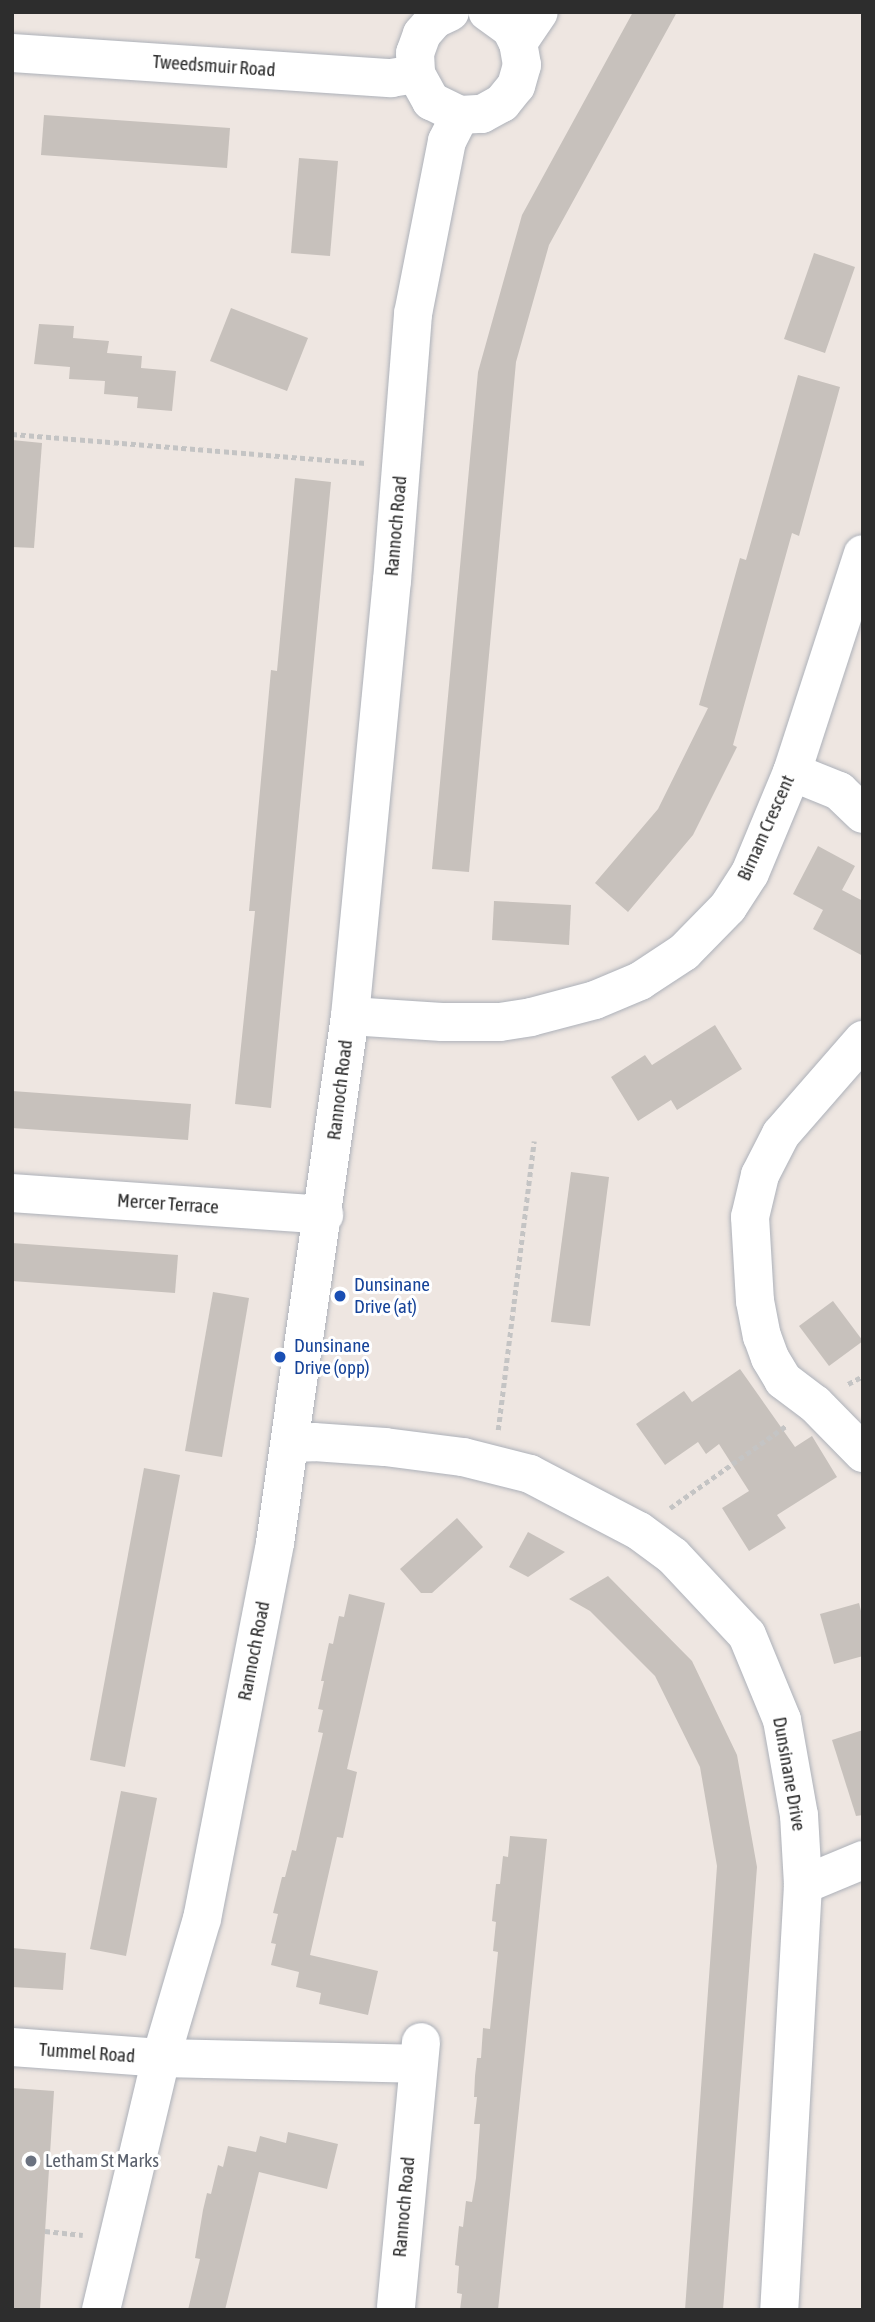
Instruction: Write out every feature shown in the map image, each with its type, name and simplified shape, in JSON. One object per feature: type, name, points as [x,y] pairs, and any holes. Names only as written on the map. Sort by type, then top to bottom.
[{"type":"street","points":[[450,12],[435,19],[422,34],[415,53],[416,74],[431,101],[460,115],[482,114],[502,103],[516,86],[522,65],[518,43],[511,29],[488,12]]},
{"type":"street","points":[[518,43],[539,12]]},
{"type":"street","name":"Tweedsmuir Road","points":[[12,53],[391,78],[416,74]]},
{"type":"street","name":"Rannoch Road","points":[[101,2310],[161,2058],[205,1906],[275,1543],[324,1215],[350,1016],[402,466],[412,314],[447,141],[460,115]]},
{"type":"street","name":"Birnam Crescent","points":[[350,1016],[500,1022],[561,1011],[640,981],[684,951],[728,907],[750,873],[792,772],[863,554]]},
{"type":"street","points":[[792,772],[839,791],[863,814]]},
{"type":"street","points":[[863,1040],[781,1134],[760,1175],[750,1217],[755,1301],[762,1336],[783,1380],[815,1404],[863,1453]]},
{"type":"street","name":"Mercer Terrace","points":[[12,1193],[324,1215]]},
{"type":"street","name":"Dunsinane Drive","points":[[290,1443],[314,1441],[463,1457],[530,1474],[639,1531],[673,1556],[747,1635],[782,1720],[799,1815],[803,1885],[779,2310]]},
{"type":"street","points":[[803,1885],[863,1860]]},
{"type":"street","name":"Tummel Road","points":[[12,2048],[161,2058]]},
{"type":"street","name":"Rannoch Road","points":[[161,2058],[418,2053],[396,2307]]},
{"type":"path","points":[[12,434],[402,466]]},
{"type":"path","points":[[494,1465],[534,1141]]},
{"type":"path","points":[[639,1531],[815,1404],[863,1376]]},
{"type":"path","points":[[45,2231],[93,2235]]},
{"type":"building","points":[[633,12],[677,12],[549,245],[516,362],[469,872],[432,869],[478,372],[522,215]]},
{"type":"building","points":[[44,115],[230,128],[227,168],[41,155]]},
{"type":"building","points":[[299,158],[338,161],[330,256],[291,253]]},
{"type":"building","points":[[814,253],[855,267],[825,353],[784,339]]},
{"type":"building","points":[[231,308],[308,338],[287,391],[210,361]]},
{"type":"building","points":[[39,324],[74,326],[73,338],[109,341],[107,353],[142,356],[141,368],[176,371],[172,411],[137,408],[138,397],[104,394],[105,381],[69,379],[70,367],[34,364]]},
{"type":"building","points":[[798,375],[840,387],[799,536],[792,533],[733,745],[737,747],[693,835],[628,912],[595,883],[658,809],[708,708],[699,705],[740,558],[746,560]]},
{"type":"building","points":[[12,440],[42,443],[34,548],[12,547]]},
{"type":"building","points":[[295,478],[331,482],[271,1108],[235,1104],[255,911],[249,911],[271,670],[277,671]]},
{"type":"building","points":[[818,846],[855,866],[842,890],[863,901],[863,956],[813,929],[823,910],[793,894]]},
{"type":"building","points":[[494,901],[571,905],[569,945],[492,940]]},
{"type":"building","points":[[715,1025],[742,1069],[677,1110],[671,1100],[638,1121],[611,1077],[645,1055],[652,1065]]},
{"type":"building","points":[[12,1091],[191,1104],[188,1140],[12,1128]]},
{"type":"building","points":[[571,1172],[609,1177],[590,1326],[551,1322]]},
{"type":"building","points":[[12,1243],[178,1255],[175,1293],[12,1281]]},
{"type":"building","points":[[213,1292],[249,1298],[222,1457],[185,1451]]},
{"type":"building","points":[[833,1301],[863,1341],[829,1366],[799,1326]]},
{"type":"building","points":[[740,1369],[795,1447],[812,1436],[837,1477],[777,1515],[786,1528],[749,1551],[722,1508],[749,1491],[719,1444],[706,1454],[698,1442],[665,1465],[636,1424],[684,1391],[692,1402]]},
{"type":"building","points":[[144,1468],[180,1475],[125,1767],[90,1760]]},
{"type":"building","points":[[457,1518],[483,1547],[432,1593],[421,1593],[400,1569]]},
{"type":"building","points":[[528,1532],[565,1552],[528,1577],[509,1567]]},
{"type":"building","points":[[608,1576],[692,1661],[737,1755],[757,1867],[723,2310],[685,2310],[717,1866],[700,1767],[655,1676],[590,1611],[569,1599]]},
{"type":"building","points":[[349,1594],[385,1603],[347,1769],[357,1772],[343,1838],[337,1837],[310,1955],[378,1971],[368,2015],[319,2004],[321,1993],[296,1987],[299,1972],[271,1965],[276,1944],[271,1943],[278,1914],[273,1913],[292,1850],[296,1851],[323,1733],[318,1732],[323,1710],[318,1709],[324,1681],[321,1681],[329,1643],[333,1644],[339,1616],[344,1617]]},
{"type":"building","points":[[859,1603],[863,1619],[863,1656],[834,1664],[820,1614]]},
{"type":"building","points":[[863,1730],[863,1815],[856,1816],[832,1740]]},
{"type":"building","points":[[121,1791],[157,1798],[126,1956],[90,1949]]},
{"type":"building","points":[[510,1836],[547,1839],[498,2310],[460,2310],[462,2294],[457,2293],[459,2266],[455,2265],[459,2226],[463,2227],[466,2201],[472,2202],[476,2178],[480,2124],[474,2124],[477,2097],[474,2097],[475,2076],[477,2058],[481,2058],[483,2028],[490,2029],[498,1952],[493,1951],[496,1922],[492,1921],[496,1884],[500,1884],[503,1856],[508,1857]]},
{"type":"building","points":[[12,1948],[66,1953],[63,1990],[12,1987]]},
{"type":"building","name":"Letham St Marks","points":[[12,2088],[54,2091],[40,2310],[12,2310]]},
{"type":"building","points":[[288,2132],[338,2144],[327,2189],[259,2172],[225,2310],[188,2310],[200,2259],[195,2258],[207,2193],[211,2194],[218,2165],[223,2167],[228,2146],[256,2152],[260,2136],[286,2143]]},
{"type":"place","name":"Dunsinane Drive (at)","points":[[340,1296]]},
{"type":"place","name":"Dunsinane Drive (opp)","points":[[280,1357]]},
{"type":"place","name":"Letham St Marks","points":[[31,2161]]}]
